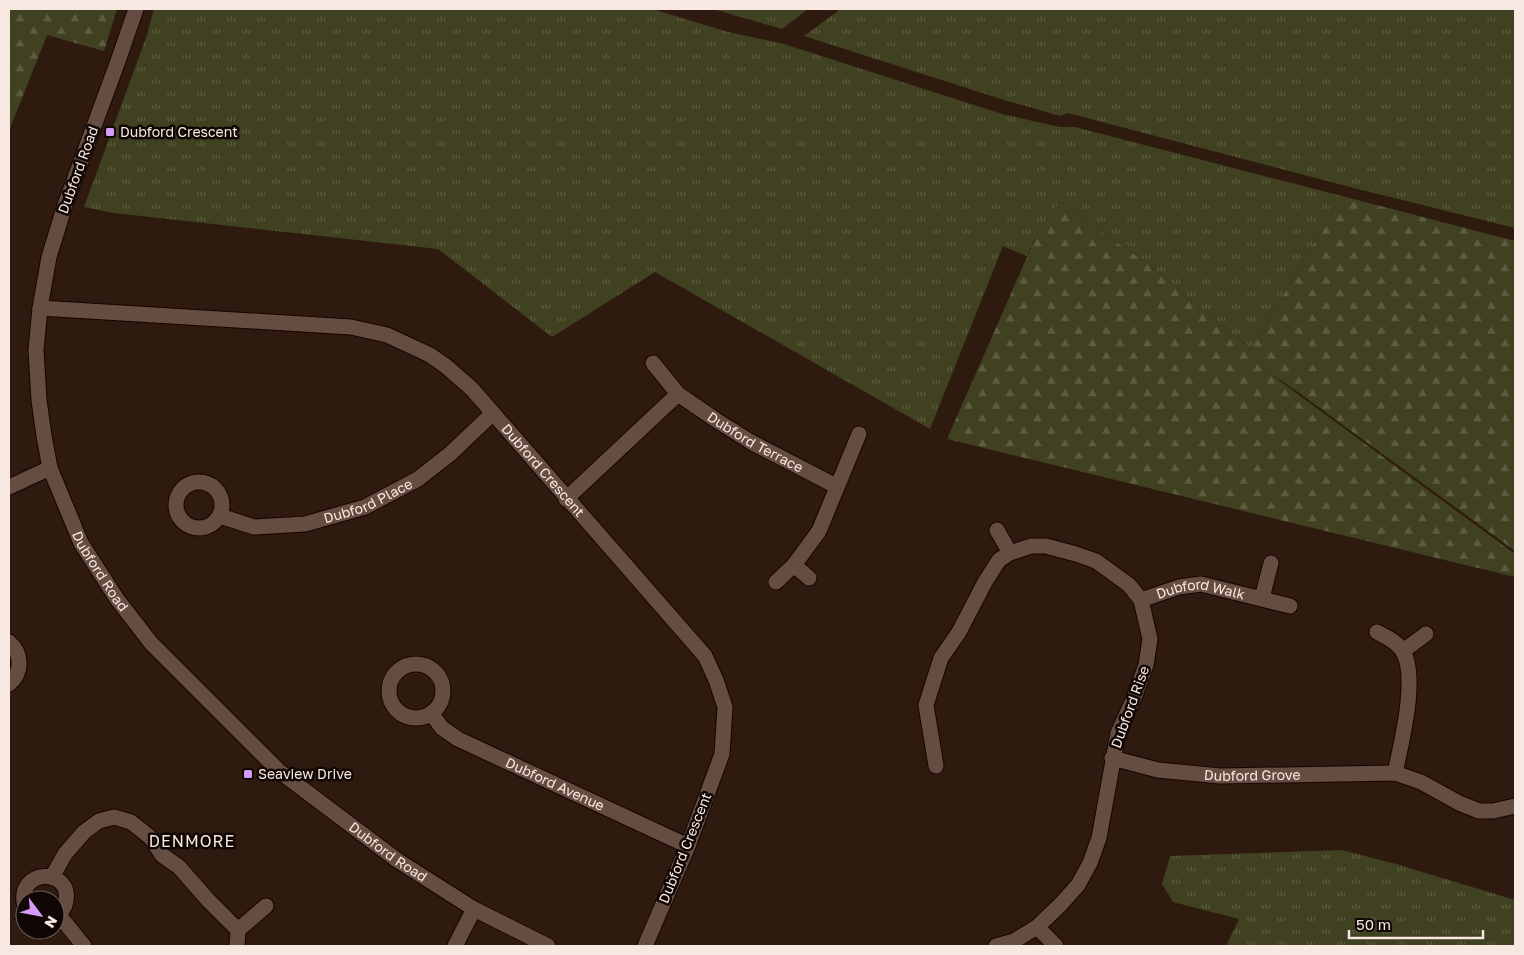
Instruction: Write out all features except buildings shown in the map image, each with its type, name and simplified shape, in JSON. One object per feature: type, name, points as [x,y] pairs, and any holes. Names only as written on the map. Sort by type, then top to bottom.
[{"type":"street","name":"Dubford Road","points":[[136,9],[65,204],[49,257],[40,308],[36,350],[38,390],[44,436],[50,468],[81,543],[117,599],[151,643],[279,771],[397,860],[474,910],[548,946]]},
{"type":"street","name":"Dubford Crescent","points":[[40,308],[351,327],[387,335],[430,355],[472,389],[566,499],[705,656],[725,706],[722,754],[688,846],[645,946]]},
{"type":"street","name":"Dubford Terrace","points":[[653,363],[678,394],[752,442],[836,486]]},
{"type":"street","points":[[566,499],[678,394]]},
{"type":"street","name":"Dubford Place","points":[[220,516],[254,527],[305,524],[365,507],[418,479],[452,453],[492,414]]},
{"type":"street","points":[[776,582],[794,566],[819,531],[859,434]]},
{"type":"street","points":[[9,487],[50,468]]},
{"type":"street","points":[[997,530],[1010,553]]},
{"type":"street","name":"Dubford Rise","points":[[936,766],[926,705],[941,658],[959,632],[999,560],[1010,553],[1031,546],[1046,546],[1096,561],[1129,585],[1141,600],[1150,639],[1146,665],[1118,733],[1099,838],[1090,862],[1078,885],[1060,905],[1037,927],[1014,941],[996,946]]},
{"type":"street","name":"Dubford Walk","points":[[1262,598],[1270,564]]},
{"type":"street","points":[[794,566],[809,578]]},
{"type":"street","name":"Dubford Walk","points":[[1141,600],[1179,587],[1201,584],[1290,606]]},
{"type":"street","points":[[1377,632],[1395,642],[1403,652],[1409,673],[1407,715],[1396,773]]},
{"type":"street","points":[[1403,652],[1426,634]]},
{"type":"street","points":[[9,642],[16,649],[19,657],[18,673],[9,684]]},
{"type":"street","name":"Dubford Avenue","points":[[431,712],[442,728],[458,739],[688,846]]},
{"type":"street","name":"Dubford Grove","points":[[1112,758],[1158,770],[1220,776],[1396,773],[1421,782],[1459,803],[1479,810],[1493,811],[1515,806]]},
{"type":"street","points":[[52,877],[64,854],[84,832],[98,821],[114,817],[131,822],[151,838],[162,854],[179,867],[238,930]]},
{"type":"street","points":[[26,890],[28,884],[39,876],[52,877],[63,885],[65,890]]},
{"type":"street","points":[[65,891],[67,897],[65,904]]},
{"type":"street","points":[[237,946],[238,930],[266,906]]},
{"type":"street","points":[[454,946],[474,910]]},
{"type":"street","points":[[65,924],[84,946]]},
{"type":"street","points":[[1037,927],[1056,946]]},
{"type":"green space","points":[[9,9],[117,9],[104,51],[47,35],[9,131]]},
{"type":"green space","points":[[154,9],[652,9],[728,32],[784,44],[1002,114],[1060,127],[1075,127],[1342,196],[1251,349],[1149,265],[1060,202],[1038,232],[1027,256],[1003,246],[930,429],[655,272],[552,337],[438,249],[114,213],[84,207],[147,35]]},
{"type":"green space","points":[[713,9],[808,9],[782,29]]},
{"type":"green space","points":[[839,9],[1515,9],[1515,228],[1068,113],[1060,116],[804,36]]},
{"type":"green space","points":[[1342,196],[1515,241],[1515,551],[1298,392],[1265,370],[1515,554],[1515,577],[947,439],[1038,232],[1060,202],[1149,265],[1251,349]]},
{"type":"green space","points":[[1342,850],[1396,864],[1515,900],[1515,946],[1226,946],[1239,919],[1173,902],[1162,884],[1170,856]]},
{"type":"place","name":"Dubford Crescent","points":[[110,132]]},
{"type":"place","name":"Seaview Drive","points":[[248,774]]},
{"type":"district","name":"DENMORE","points":[[192,841]]}]
